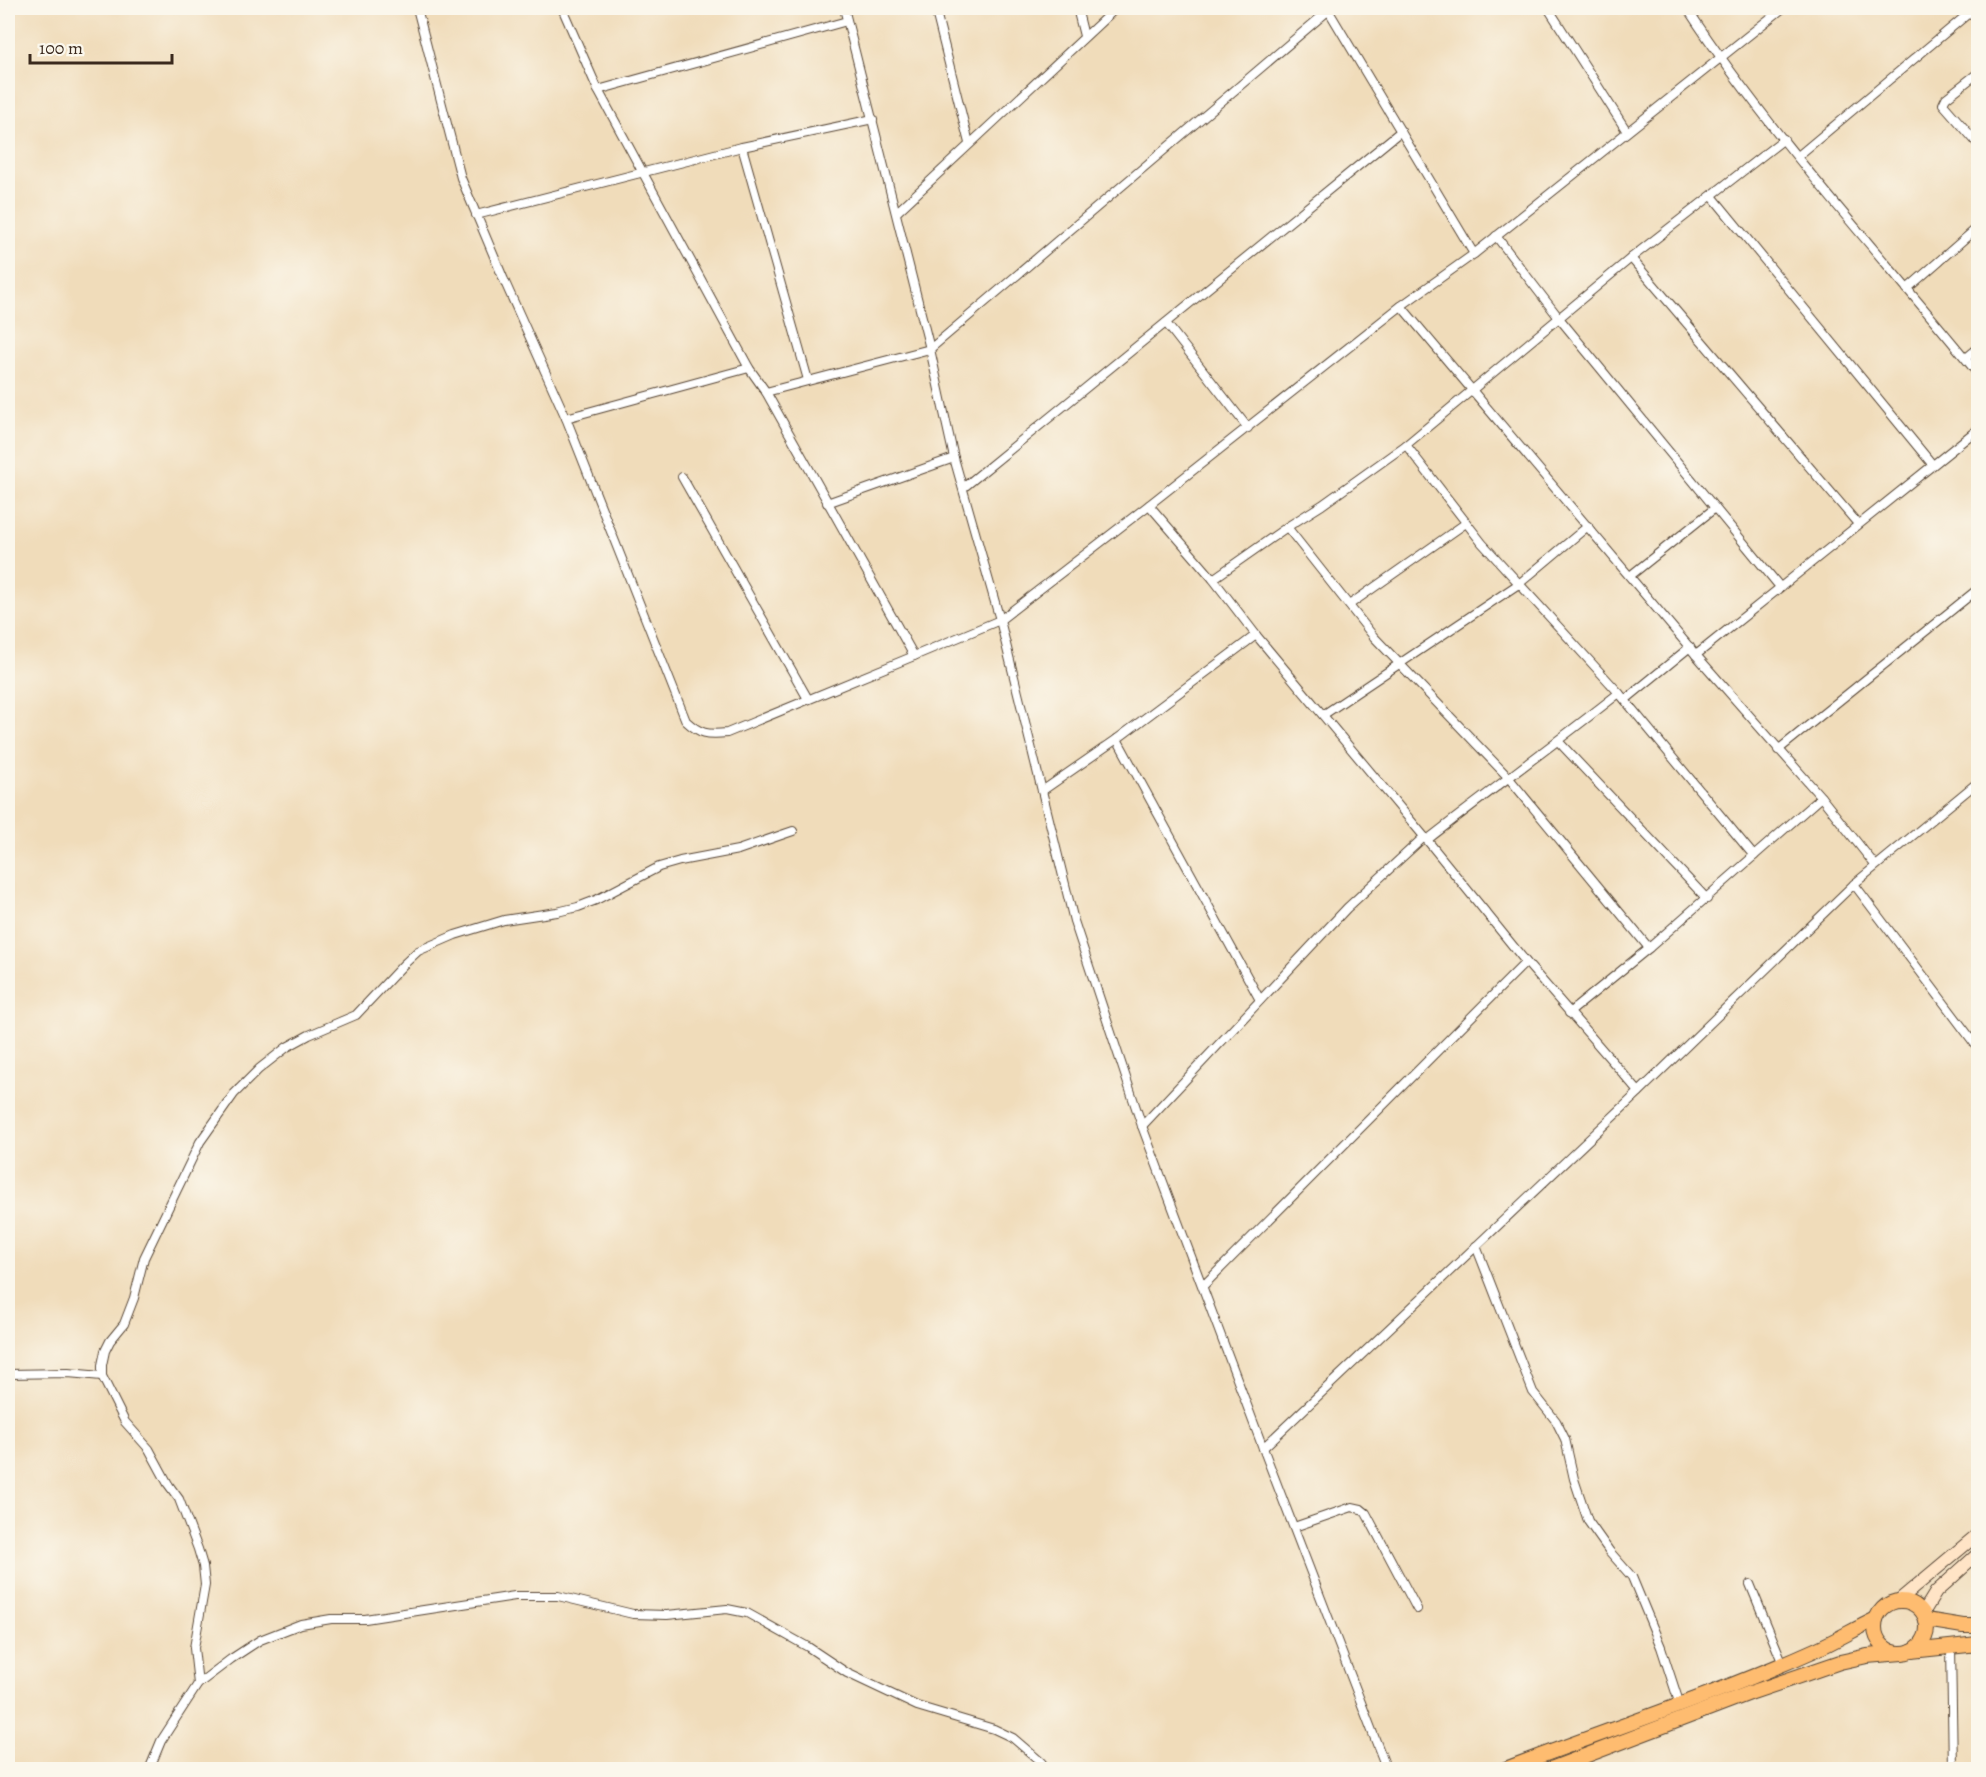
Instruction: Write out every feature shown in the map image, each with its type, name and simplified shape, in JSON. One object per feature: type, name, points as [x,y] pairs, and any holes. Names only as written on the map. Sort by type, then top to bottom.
[{"type":"main road","points":[[1898,1601],[1978,1534]]},
{"type":"main road","points":[[1924,1617],[1936,1592],[1978,1554]]},
{"type":"main road","points":[[1898,1601],[1910,1602],[1924,1617],[1927,1626],[1920,1645],[1905,1652],[1886,1648],[1880,1643],[1874,1627],[1880,1610],[1888,1604],[1898,1601]]},
{"type":"main road","points":[[1924,1617],[1963,1626],[1978,1626]]},
{"type":"main road","points":[[1503,1770],[1784,1664],[1876,1619]]},
{"type":"main road","points":[[1548,1770],[1750,1693],[1840,1662],[1868,1656],[1978,1644]]},
{"type":"street","points":[[417,8],[461,178],[566,418],[686,720],[696,730],[710,735],[727,733],[1000,620],[1149,506],[1401,306],[1474,254],[1626,130],[1783,8]]},
{"type":"street","points":[[561,8],[598,90],[750,368],[766,392],[914,656]]},
{"type":"street","points":[[844,8],[897,212],[954,458],[1000,620],[1074,921],[1142,1126],[1387,1770]]},
{"type":"street","points":[[935,8],[969,143]]},
{"type":"street","points":[[1077,8],[1084,36]]},
{"type":"street","points":[[897,212],[1116,8]]},
{"type":"street","points":[[1548,8],[1626,130]]},
{"type":"street","points":[[1687,8],[1720,58],[1784,139],[1978,374]]},
{"type":"street","points":[[1798,156],[1975,8]]},
{"type":"street","points":[[766,392],[930,349],[1328,9],[1474,254]]},
{"type":"street","points":[[598,90],[847,21]]},
{"type":"street","points":[[1978,73],[1946,98],[1943,104],[1978,144]]},
{"type":"street","points":[[476,215],[742,147],[873,119]]},
{"type":"street","points":[[963,488],[1401,131]]},
{"type":"street","points":[[1213,579],[1406,445],[1632,258],[1784,139]]},
{"type":"street","points":[[742,147],[808,380]]},
{"type":"street","points":[[1712,196],[1932,464]]},
{"type":"street","points":[[1907,289],[1978,226]]},
{"type":"street","points":[[1496,236],[1559,318],[1780,587]]},
{"type":"street","points":[[1632,258],[1858,524]]},
{"type":"street","points":[[1401,306],[1693,651],[1821,797],[1875,865]]},
{"type":"street","points":[[1166,323],[1248,428]]},
{"type":"street","points":[[1966,358],[1978,348]]},
{"type":"street","points":[[566,418],[750,368]]},
{"type":"street","points":[[1625,700],[1780,587],[1978,429]]},
{"type":"street","points":[[1406,445],[1482,543],[1619,693],[1754,856]]},
{"type":"street","points":[[827,503],[954,458]]},
{"type":"street","points":[[682,477],[808,699]]},
{"type":"street","points":[[1149,506],[1213,579],[1256,635],[1526,962],[1639,1092]]},
{"type":"street","points":[[1630,576],[1715,508]]},
{"type":"street","points":[[1349,606],[1466,523]]},
{"type":"street","points":[[1323,715],[1520,583],[1588,526]]},
{"type":"street","points":[[1287,527],[1374,637],[1508,777],[1649,948]]},
{"type":"street","points":[[1778,750],[1978,589]]},
{"type":"street","points":[[1042,791],[1118,739],[1256,635]]},
{"type":"street","points":[[1142,1126],[1347,908],[1425,838],[1558,741],[1619,693]]},
{"type":"street","points":[[1118,739],[1260,1000]]},
{"type":"street","points":[[1558,741],[1707,899]]},
{"type":"street","points":[[1263,1448],[1639,1092],[1854,884],[1978,782]]},
{"type":"street","points":[[1569,1013],[1707,899],[1821,797]]},
{"type":"street","points":[[198,1684],[194,1648],[205,1585],[198,1549],[179,1499],[149,1449],[125,1422],[102,1376],[105,1351],[123,1324],[134,1299],[144,1258],[200,1142],[234,1094],[259,1069],[287,1047],[356,1015],[402,964],[418,951],[441,940],[504,920],[578,907],[659,867],[738,850],[793,831]]},
{"type":"street","points":[[1854,884],[1978,1048]]},
{"type":"street","points":[[1203,1287],[1526,962]]},
{"type":"street","points":[[1476,1246],[1533,1392],[1556,1421],[1565,1439],[1574,1479],[1588,1521],[1610,1552],[1632,1577],[1661,1647],[1680,1705]]},
{"type":"street","points":[[8,1374],[68,1373],[102,1376]]},
{"type":"street","points":[[1294,1527],[1352,1507],[1361,1509],[1366,1513],[1417,1609]]},
{"type":"street","points":[[1750,1584],[1784,1664]]},
{"type":"street","points":[[149,1770],[162,1741],[198,1684],[260,1640],[301,1624],[331,1618],[365,1619],[515,1596],[558,1596],[633,1614],[667,1615],[727,1609],[747,1613],[808,1647],[847,1673],[917,1706],[994,1729],[1013,1738],[1047,1770]]},
{"type":"street","points":[[1951,1646],[1953,1770]]}]
